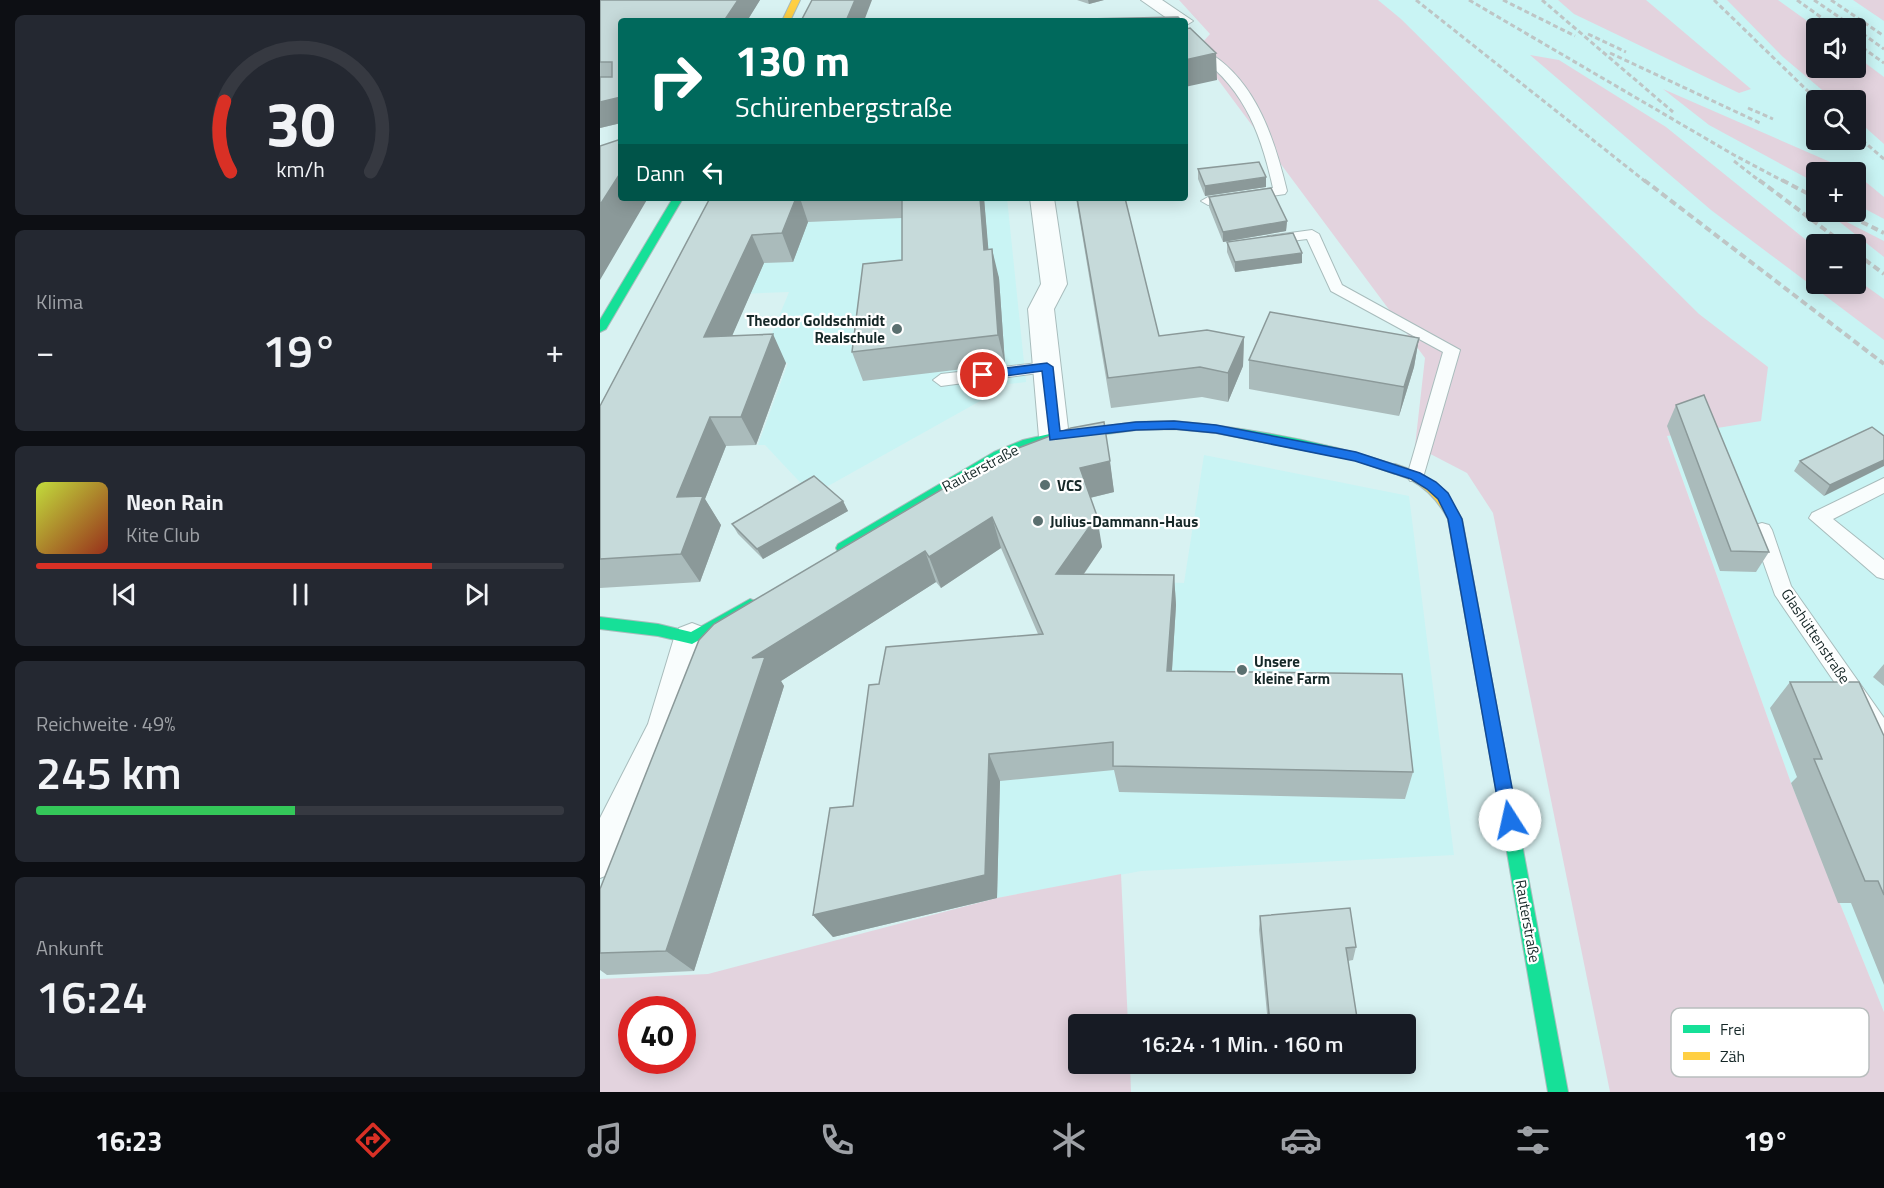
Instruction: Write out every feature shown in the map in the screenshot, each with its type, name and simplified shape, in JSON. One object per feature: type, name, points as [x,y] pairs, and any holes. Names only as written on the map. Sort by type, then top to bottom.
[{"type":"street","points":[[787,18],[796,0]]},
{"type":"street","points":[[1150,0],[1178,18]]},
{"type":"street","points":[[1188,28],[1194,37],[1188,47]]},
{"type":"street","points":[[600,329],[676,201]]},
{"type":"street","points":[[1042,201],[1054,284],[1041,309],[1054,436]]},
{"type":"street","name":"Rauterstraße","points":[[836,553],[998,455],[1054,436],[1136,426],[1174,425],[1216,429],[1356,456],[1416,476],[1443,496],[1455,519],[1558,1092]]},
{"type":"street","points":[[600,622],[658,630],[692,638],[764,596]]},
{"type":"street","points":[[600,858],[643,781],[678,698],[692,638]]},
{"type":"lane","points":[[1188,47],[1213,60],[1240,87],[1272,151],[1280,191],[1208,201]]},
{"type":"lane","points":[[1248,243],[1312,234],[1336,288],[1452,350],[1416,476]]},
{"type":"lane","points":[[941,380],[1047,367]]},
{"type":"lane","points":[[1884,485],[1819,518],[1884,571]]},
{"type":"lane","name":"Glashüttenstraße","points":[[1762,530],[1782,589],[1884,736]]},
{"type":"shaded area","points":[[1179,0],[1378,0],[1401,19],[1699,314],[1768,367],[1761,421],[1667,436],[1791,783],[1884,1012],[1884,1092],[1610,1092],[1493,513],[1467,473],[1415,446],[1425,358],[1196,50],[1210,34]]},
{"type":"shaded area","points":[[1324,0],[1884,0],[1884,1012],[1791,783],[1667,435]]},
{"type":"shaded area","points":[[1558,0],[1646,0],[1751,89],[1739,93],[1574,14]]},
{"type":"shaded area","points":[[1727,0],[1778,0],[1806,20],[1806,76],[1783,57]]},
{"type":"shaded area","points":[[1853,0],[1884,0],[1884,21]]},
{"type":"shaded area","points":[[1530,55],[1559,60],[1666,127],[1806,240],[1806,281],[1711,210]]},
{"type":"shaded area","points":[[1866,64],[1884,77],[1884,144],[1866,128],[1866,90],[1822,90],[1808,78],[1866,78]]},
{"type":"shaded area","points":[[1663,89],[1830,162],[1806,162],[1806,178],[1709,125]]},
{"type":"shaded area","points":[[1866,182],[1884,197],[1884,219],[1866,209]]},
{"type":"shaded area","name":"Theodor Goldschmidt Realschule","points":[[736,201],[1007,201],[1026,382],[1000,385],[998,391],[812,495],[765,445],[758,445],[788,363],[760,363],[789,292],[690,296]]},
{"type":"shaded area","points":[[1840,222],[1847,222],[1884,241],[1884,257],[1866,243],[1866,234],[1855,234]]},
{"type":"shaded area","points":[[1866,286],[1884,299],[1884,340],[1823,294],[1866,294]]},
{"type":"shaded area","name":"Unsere kleine Farm","points":[[1204,455],[1409,496],[1454,855],[1141,871],[997,898],[1002,703],[1159,582],[1184,583]]},
{"type":"shaded area","points":[[1121,874],[1128,1014],[1068,1014],[1068,1074],[1130,1074],[1131,1092],[600,1092],[600,979],[708,974],[997,898]]},
{"type":"building","points":[[600,0],[738,0],[726,18],[618,18],[618,98],[600,102],[600,77],[612,77],[612,62],[600,62]]},
{"type":"building","points":[[812,0],[855,0],[847,18],[803,18]]},
{"type":"building","points":[[1178,17],[1179,18],[1132,18]]},
{"type":"building","points":[[1188,28],[1190,28],[1216,53],[1188,59]]},
{"type":"building","points":[[618,140],[618,177],[600,205],[600,146]]},
{"type":"building","points":[[1259,162],[1266,177],[1205,186],[1198,169]]},
{"type":"building","points":[[1271,188],[1287,221],[1223,232],[1209,197]]},
{"type":"building","points":[[708,201],[795,201],[782,233],[752,235],[704,337],[773,334],[741,417],[710,417],[677,497],[703,496],[681,554],[600,559],[600,406]]},
{"type":"building","points":[[902,201],[980,201],[984,250],[992,249],[998,335],[852,352],[863,264],[902,260]]},
{"type":"building","points":[[1078,201],[1126,201],[1159,336],[1207,330],[1244,337],[1228,373],[1200,367],[1108,378]]},
{"type":"building","points":[[1293,233],[1302,253],[1235,262],[1227,242]]},
{"type":"building","points":[[1270,312],[1419,338],[1404,387],[1249,360]]},
{"type":"building","points":[[1704,395],[1769,552],[1731,551],[1676,405]]},
{"type":"building","points":[[1104,422],[1110,461],[1080,468],[1097,516],[1056,574],[1174,575],[1167,671],[1402,674],[1413,772],[1113,766],[1113,742],[989,754],[985,875],[813,915],[830,808],[853,806],[869,685],[879,684],[886,647],[1043,634],[992,517],[929,557],[925,551],[752,658],[765,657],[666,951],[600,953],[600,889],[699,640],[714,624],[1000,455],[1071,428]]},
{"type":"building","points":[[1872,427],[1884,436],[1884,460],[1830,485],[1800,461]]},
{"type":"building","points":[[814,476],[843,501],[757,549],[732,524]]},
{"type":"building","points":[[1790,682],[1859,682],[1884,736],[1884,895],[1878,881],[1865,881],[1814,759],[1822,759]]},
{"type":"building","points":[[1350,908],[1356,947],[1346,948],[1356,1014],[1269,1014],[1260,916]]},
{"type":"railway","points":[[1416,0],[1646,182]]},
{"type":"railway","points":[[1469,0],[1734,155],[1785,182]]},
{"type":"railway","points":[[1503,0],[1575,36]]},
{"type":"railway","points":[[1542,0],[1673,112]]},
{"type":"railway","points":[[1714,0],[1807,90]]},
{"type":"railway","points":[[1797,0],[1822,18]]},
{"type":"railway","points":[[1814,0],[1840,18]]},
{"type":"railway","points":[[1831,0],[1884,36]]},
{"type":"railway","points":[[1588,34],[1626,52]]},
{"type":"railway","points":[[1866,36],[1884,49]]},
{"type":"railway","points":[[1866,50],[1884,63]]},
{"type":"railway","points":[[1610,53],[1760,123]]},
{"type":"railway","points":[[1748,108],[1773,119]]},
{"type":"railway","points":[[1866,144],[1884,159]]},
{"type":"railway","points":[[1734,161],[1761,182]]},
{"type":"railway","points":[[1644,180],[1884,364]]},
{"type":"railway","points":[[1759,180],[1831,234]]},
{"type":"railway","points":[[1782,180],[1806,193]]},
{"type":"railway","points":[[1862,222],[1884,233]]},
{"type":"railway","points":[[1866,260],[1884,274]]},
{"type":"traffic: fast","points":[[600,329],[676,201]]},
{"type":"traffic: fast","points":[[843,548],[998,455],[1027,443],[1054,437],[1136,426],[1174,425],[1216,429],[1356,456],[1395,469]]},
{"type":"traffic: fast","points":[[600,623],[658,630],[692,638],[750,605]]},
{"type":"traffic: fast","points":[[1509,817],[1558,1092]]},
{"type":"traffic: slow","points":[[787,18],[796,0]]},
{"type":"traffic: slow","points":[[1395,469],[1431,487],[1444,500],[1455,519],[1509,817]]},
{"type":"place","name":"Theodor Goldschmidt Realschule","points":[[897,329]]},
{"type":"place","name":"VCS","points":[[1045,485]]},
{"type":"place","name":"Julius-Dammann-Haus","points":[[1038,521]]},
{"type":"place","name":"Unsere kleine Farm","points":[[1242,670]]},
{"type":"route","points":[[983,375],[1047,367],[1054,436],[1136,426],[1174,425],[1216,429],[1356,456],[1388,465],[1416,476],[1431,485],[1443,496],[1455,519],[1510,820]]}]
